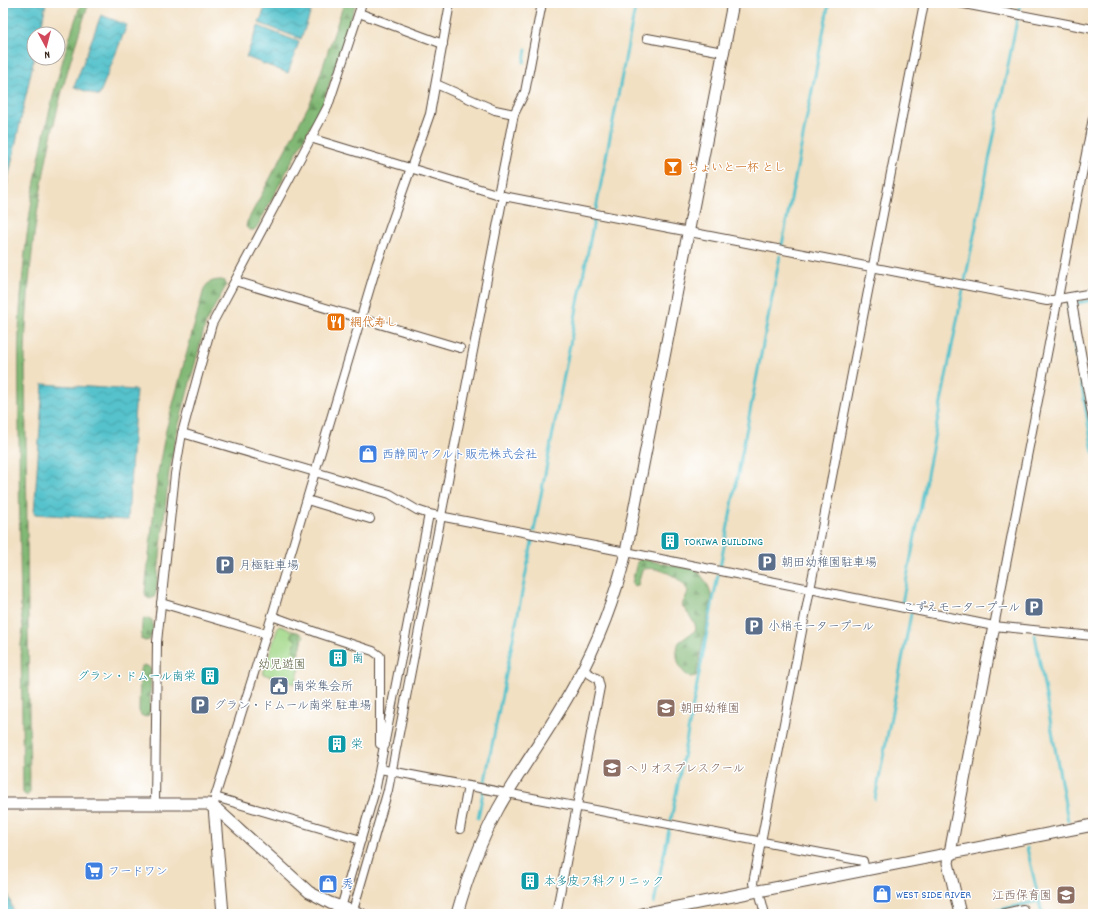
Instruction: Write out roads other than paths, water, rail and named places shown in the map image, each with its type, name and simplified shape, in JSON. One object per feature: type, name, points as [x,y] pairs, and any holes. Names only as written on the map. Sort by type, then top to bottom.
[{"type":"street","points":[[155,804],[156,642],[175,474],[182,433],[212,324],[328,106],[362,3]]},
{"type":"street","points":[[223,914],[215,802],[267,634],[377,264],[430,114],[450,3]]},
{"type":"street","points":[[215,802],[299,884],[319,898],[355,913],[392,772],[441,517],[514,114],[524,92],[542,3]]},
{"type":"street","points":[[457,914],[478,853],[498,809],[583,670],[608,613],[626,552],[733,3]]},
{"type":"street","points":[[765,914],[754,883],[924,3]]},
{"type":"street","points":[[959,3],[1093,29]]},
{"type":"street","points":[[359,13],[443,44]]},
{"type":"street","points":[[647,38],[723,52]]},
{"type":"street","points":[[436,84],[495,110],[514,114]]},
{"type":"street","points":[[960,914],[948,863],[1093,118]]},
{"type":"street","points":[[310,138],[500,196],[1046,301],[1093,293]]},
{"type":"street","points":[[235,281],[460,348]]},
{"type":"street","points":[[1071,297],[1093,420]]},
{"type":"street","points":[[182,433],[390,494],[417,510],[441,517],[626,552],[994,626],[1093,636]]},
{"type":"street","points":[[307,500],[370,519]]},
{"type":"street","points":[[341,908],[375,792],[429,514]]},
{"type":"street","points":[[161,602],[267,634]]},
{"type":"street","points":[[272,616],[373,651],[380,656],[380,744],[385,745]]},
{"type":"street","points":[[556,914],[600,687],[598,679],[583,670]]},
{"type":"street","points":[[380,769],[863,861],[865,870]]},
{"type":"street","points":[[460,829],[468,786]]},
{"type":"street","points":[[3,804],[155,804],[215,802],[361,840]]},
{"type":"street","points":[[642,914],[1093,826]]},
{"type":"street","points":[[1001,914],[1023,909]]},
{"type":"water","points":[[3,3],[46,3],[42,26],[26,26],[26,66],[32,66],[3,203]]},
{"type":"water","points":[[267,3],[314,3],[301,39],[259,23]]},
{"type":"water","points":[[101,15],[127,25],[99,96],[74,87]]},
{"type":"water","points":[[258,26],[299,42],[288,73],[246,57]]},
{"type":"water","points":[[43,384],[136,390],[128,520],[34,514]]},
{"type":"water","points":[[3,846],[8,893],[14,914],[3,914]]},
{"type":"waterway","points":[[596,209],[636,3]]},
{"type":"waterway","points":[[782,245],[829,3]]},
{"type":"waterway","points":[[1019,9],[1020,3]]},
{"type":"waterway","points":[[965,281],[1017,20]]},
{"type":"waterway","points":[[524,62],[526,49]]},
{"type":"waterway","points":[[534,531],[594,220]]},
{"type":"waterway","points":[[720,567],[780,256]]},
{"type":"waterway","points":[[902,603],[963,290]]},
{"type":"waterway","points":[[1077,303],[1093,300]]},
{"type":"waterway","points":[[1068,304],[1093,452]]},
{"type":"waterway","points":[[484,786],[533,537]]},
{"type":"waterway","points":[[671,820],[718,575]]},
{"type":"waterway","points":[[875,799],[911,614]]},
{"type":"waterway","points":[[1035,635],[1068,821]]},
{"type":"waterway","points":[[478,818],[483,792]]},
{"type":"waterway","points":[[654,903],[669,829]]},
{"type":"waterway","points":[[1027,848],[1042,914]]},
{"type":"waterway","points":[[979,914],[1039,901]]},
{"type":"place","name":"ちょいと一杯 とし","points":[[673,167]]},
{"type":"place","name":"網代寿し","points":[[336,322]]},
{"type":"place","name":"西静岡ヤクルト販売株式会社","points":[[368,454]]},
{"type":"place","name":"TOKIWA BUILDING","points":[[670,541]]},
{"type":"place","name":"朝田幼稚園駐車場","points":[[767,562]]},
{"type":"place","name":"月極駐車場","points":[[225,565]]},
{"type":"place","name":"こずえモータープール","points":[[1034,607]]},
{"type":"place","name":"小梢モータープール","points":[[754,626]]},
{"type":"place","name":"南","points":[[338,658]]},
{"type":"place","name":"グラン・ドムール南栄","points":[[210,676]]},
{"type":"place","name":"南栄集会所","points":[[279,686]]},
{"type":"place","name":"グラン・ドムール南栄 駐車場","points":[[200,705]]},
{"type":"place","name":"朝田幼稚園","points":[[666,708]]},
{"type":"place","name":"栄","points":[[337,744]]},
{"type":"place","name":"ヘリオスプレスクール","points":[[612,768]]},
{"type":"place","name":"フードワン","points":[[94,871]]},
{"type":"place","name":"本多皮フ科クリニック","points":[[530,881]]},
{"type":"place","name":"秀","points":[[328,884]]},
{"type":"place","name":"WEST SIDE RIVER","points":[[882,894]]},
{"type":"place","name":"江西保育園","points":[[1066,895]]},
{"type":"park label","name":"幼児遊園","points":[[282,664]]}]
